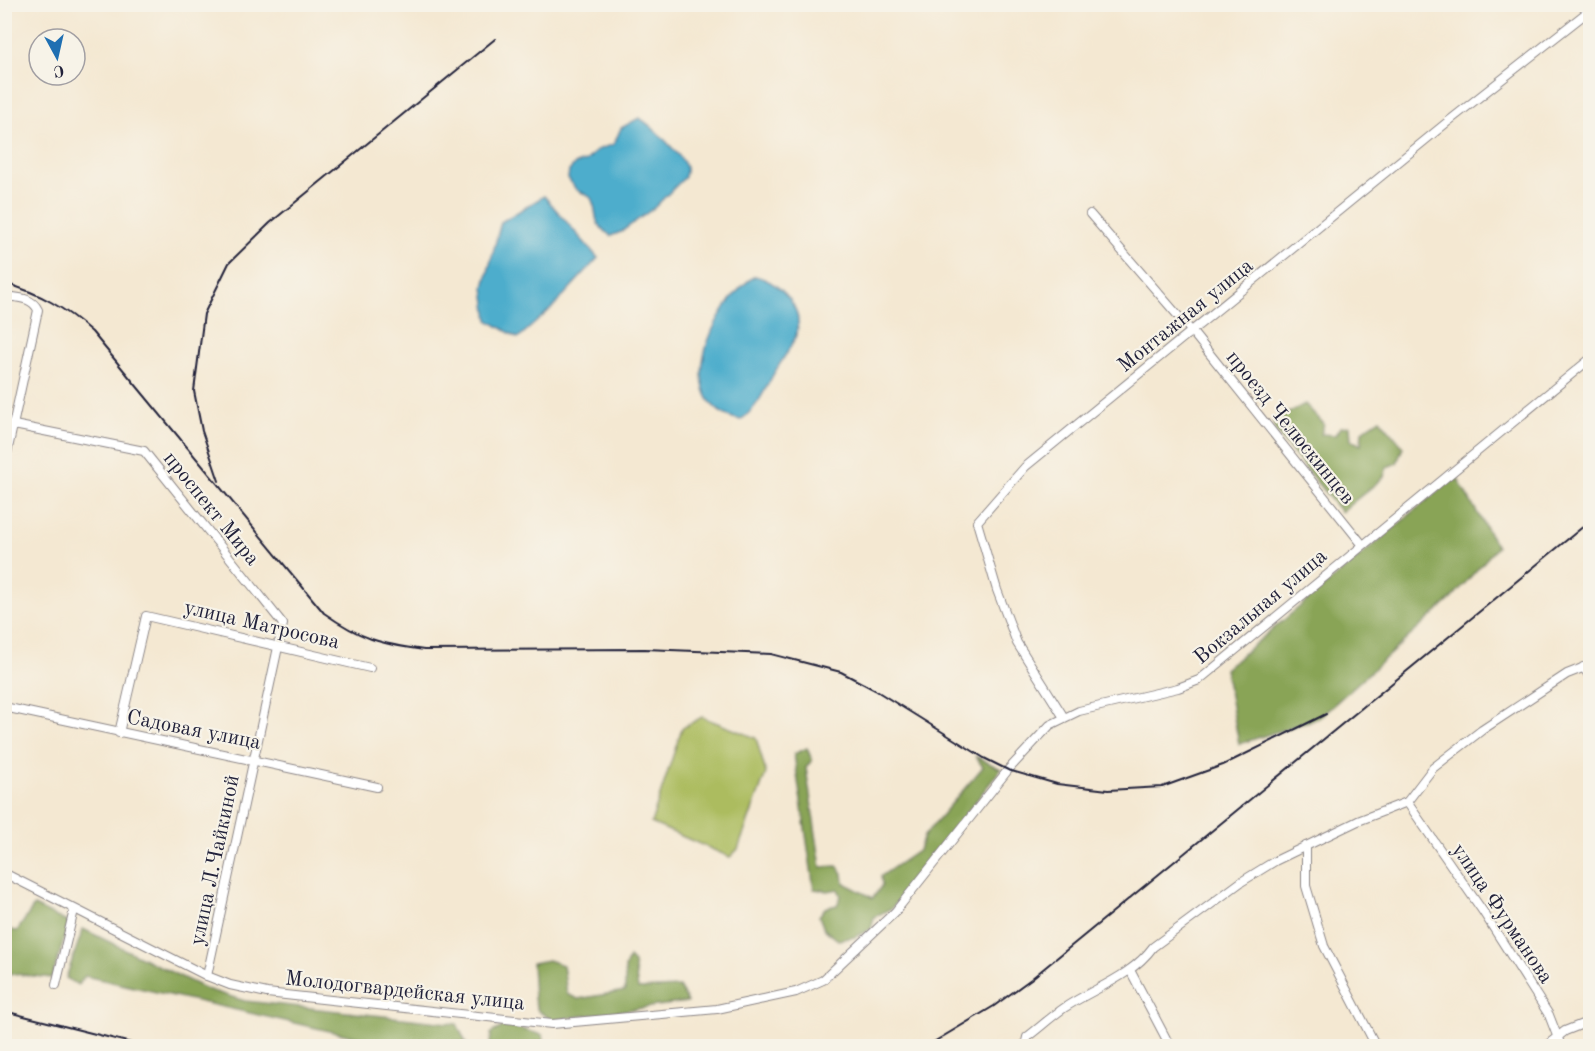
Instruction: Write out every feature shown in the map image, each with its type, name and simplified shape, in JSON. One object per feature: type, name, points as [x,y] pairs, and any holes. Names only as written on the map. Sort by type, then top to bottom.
[{"type":"street","name":"Монтажная улица","points":[[1063,716],[1017,643],[997,590],[977,522],[1025,467],[1193,333],[1445,124],[1590,10]]},
{"type":"street","name":"проезд Челюскинцев","points":[[1090,214],[1193,333],[1362,544]]},
{"type":"street","points":[[4,296],[27,299],[35,303],[38,310],[4,467]]},
{"type":"street","name":"Вокзальная улица","points":[[823,980],[895,912],[1008,770],[1033,741],[1063,716],[1178,688],[1199,680],[1590,358]]},
{"type":"street","name":"проспект Мира","points":[[4,423],[14,423],[144,451],[283,624],[280,646]]},
{"type":"street","name":"улица Матросова","points":[[119,733],[146,616],[370,668]]},
{"type":"street","name":"улица Л.Чайкиной","points":[[207,976],[280,646]]},
{"type":"street","points":[[1025,1047],[1027,1037],[1064,1008],[1143,961],[1153,947],[1241,882],[1306,846],[1358,821],[1407,802],[1433,768],[1482,730],[1587,666],[1590,677]]},
{"type":"street","name":"Садовая улица","points":[[4,707],[377,787]]},
{"type":"street","name":"улица Фурманова","points":[[1407,802],[1484,914],[1549,1015],[1559,1043]]},
{"type":"street","points":[[1306,846],[1306,886],[1324,946],[1376,1047]]},
{"type":"street","name":"Молодогвардейская улица","points":[[4,873],[207,976],[230,985],[267,993],[552,1024],[750,1004],[796,992],[823,980]]},
{"type":"street","points":[[56,985],[74,909]]},
{"type":"street","points":[[1130,970],[1170,1047]]},
{"type":"street","points":[[1546,1047],[1559,1043],[1565,1031],[1590,1021]]},
{"type":"green space","points":[[1305,404],[1324,424],[1321,434],[1335,435],[1340,427],[1350,426],[1351,440],[1361,445],[1362,431],[1380,419],[1403,447],[1397,463],[1387,467],[1384,477],[1341,512],[1276,432],[1273,421]]},
{"type":"green space","points":[[1456,476],[1497,547],[1451,599],[1319,718],[1239,744],[1225,669]]},
{"type":"green space","points":[[702,717],[756,738],[766,773],[738,849],[730,857],[651,823],[682,728]]},
{"type":"green space","points":[[807,748],[812,760],[806,768],[821,867],[837,866],[843,873],[844,883],[873,898],[882,885],[881,876],[919,850],[924,836],[983,767],[975,756],[1001,769],[892,908],[874,917],[871,929],[855,937],[838,940],[824,929],[819,916],[825,908],[837,905],[841,896],[838,889],[828,891],[814,889],[794,754]]},
{"type":"green space","points":[[34,906],[69,923],[52,978],[5,973],[5,929],[17,931]]},
{"type":"green space","points":[[83,929],[206,989],[245,1001],[457,1024],[466,1043],[442,1041],[438,1046],[360,1046],[361,1038],[85,976],[78,985],[66,978]]},
{"type":"green space","points":[[629,958],[634,963],[638,989],[679,987],[688,1002],[552,1020],[538,1011],[534,999],[532,963],[548,960],[563,965],[567,994],[578,999],[625,991],[625,967]]},
{"type":"green space","points":[[506,1025],[543,1035],[544,1040],[540,1046],[490,1046],[491,1033]]},
{"type":"water","points":[[639,118],[658,133],[679,156],[686,168],[685,177],[655,207],[621,232],[611,236],[597,222],[591,198],[576,189],[568,178],[569,171],[575,164],[586,161],[597,150],[614,144],[621,128]]},
{"type":"water","points":[[544,196],[598,258],[552,308],[518,338],[488,320],[484,287],[501,222]]},
{"type":"water","points":[[755,276],[774,284],[789,299],[797,317],[798,328],[793,343],[760,399],[741,420],[719,411],[706,395],[702,375],[705,352],[713,329],[725,307]]},
{"type":"railway","points":[[219,481],[202,431],[194,391],[204,314],[229,263],[270,223],[495,39]]},
{"type":"railway","points":[[4,283],[51,302],[92,332],[324,613],[349,629],[371,639],[424,650],[645,649],[771,654],[841,672],[1008,770],[1057,784],[1108,790],[1162,787],[1223,765],[1326,714]]},
{"type":"railway","points":[[927,1046],[994,1006],[1031,979],[1590,521]]},
{"type":"railway","points":[[4,1011],[143,1046]]}]
